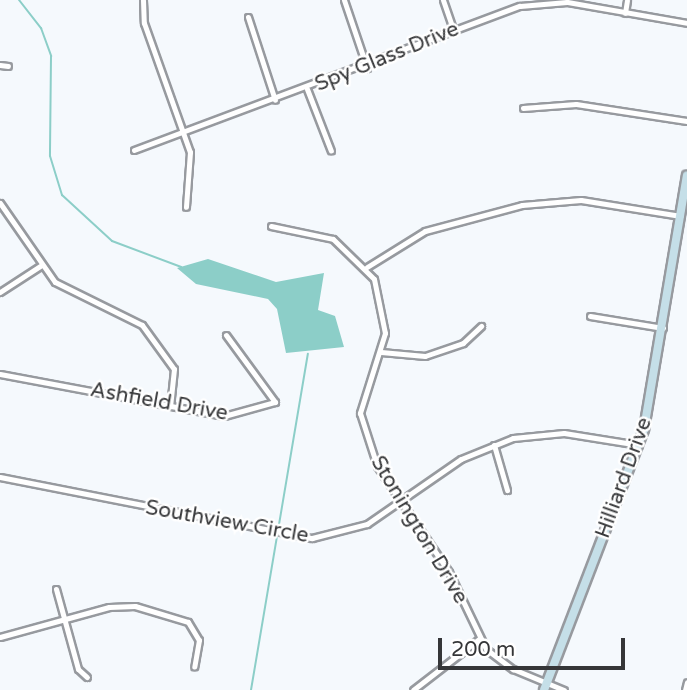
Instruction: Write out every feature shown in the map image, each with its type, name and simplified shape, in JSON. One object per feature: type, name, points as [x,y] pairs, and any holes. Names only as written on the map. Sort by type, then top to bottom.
[{"type":"street","points":[[143,0],[144,23],[192,165],[186,207]]},
{"type":"street","points":[[344,0],[367,68]]},
{"type":"street","points":[[443,0],[453,29]]},
{"type":"street","points":[[625,13],[627,0]]},
{"type":"street","name":"Spy Glass Drive","points":[[134,150],[367,68],[453,29],[536,1],[687,23]]},
{"type":"street","points":[[248,18],[275,100]]},
{"type":"street","points":[[0,65],[8,66]]},
{"type":"street","points":[[307,89],[331,151]]},
{"type":"street","points":[[523,108],[576,104],[687,121]]},
{"type":"street","name":"Hilliard Drive","points":[[546,686],[639,445],[663,328],[687,176]]},
{"type":"street","points":[[367,267],[425,231],[522,205],[581,200],[681,216]]},
{"type":"street","points":[[0,203],[40,266],[66,289],[142,325],[174,369],[170,405]]},
{"type":"street","name":"Stonington Drive","points":[[271,226],[333,239],[367,267],[383,307],[381,352],[360,414],[377,466],[449,572],[479,639],[502,663],[546,686],[564,690]]},
{"type":"street","points":[[0,292],[40,266]]},
{"type":"street","points":[[590,316],[663,328]]},
{"type":"street","points":[[381,352],[425,356],[463,343],[481,326]]},
{"type":"street","name":"Ashfield Drive","points":[[1,374],[237,416],[275,402],[226,335]]},
{"type":"street","points":[[0,384],[1,374]]},
{"type":"street","name":"Southview Circle","points":[[0,477],[300,538],[351,531],[401,503],[461,458],[494,445],[564,433],[639,445]]},
{"type":"street","points":[[494,445],[507,490]]},
{"type":"street","points":[[56,589],[78,669],[87,677]]},
{"type":"street","points":[[0,636],[122,606],[177,615],[199,640],[194,667]]},
{"type":"street","points":[[413,690],[479,639]]},
{"type":"street","points":[[685,690],[687,682]]},
{"type":"shaded area","points":[[208,259],[276,282],[324,273],[318,310],[335,316],[344,347],[286,353],[277,309],[268,299],[196,284],[177,268]]},
{"type":"waterway","points":[[19,0],[41,28],[51,56],[50,156],[62,195],[112,241],[181,267]]},
{"type":"waterway","points":[[251,690],[308,354]]}]
